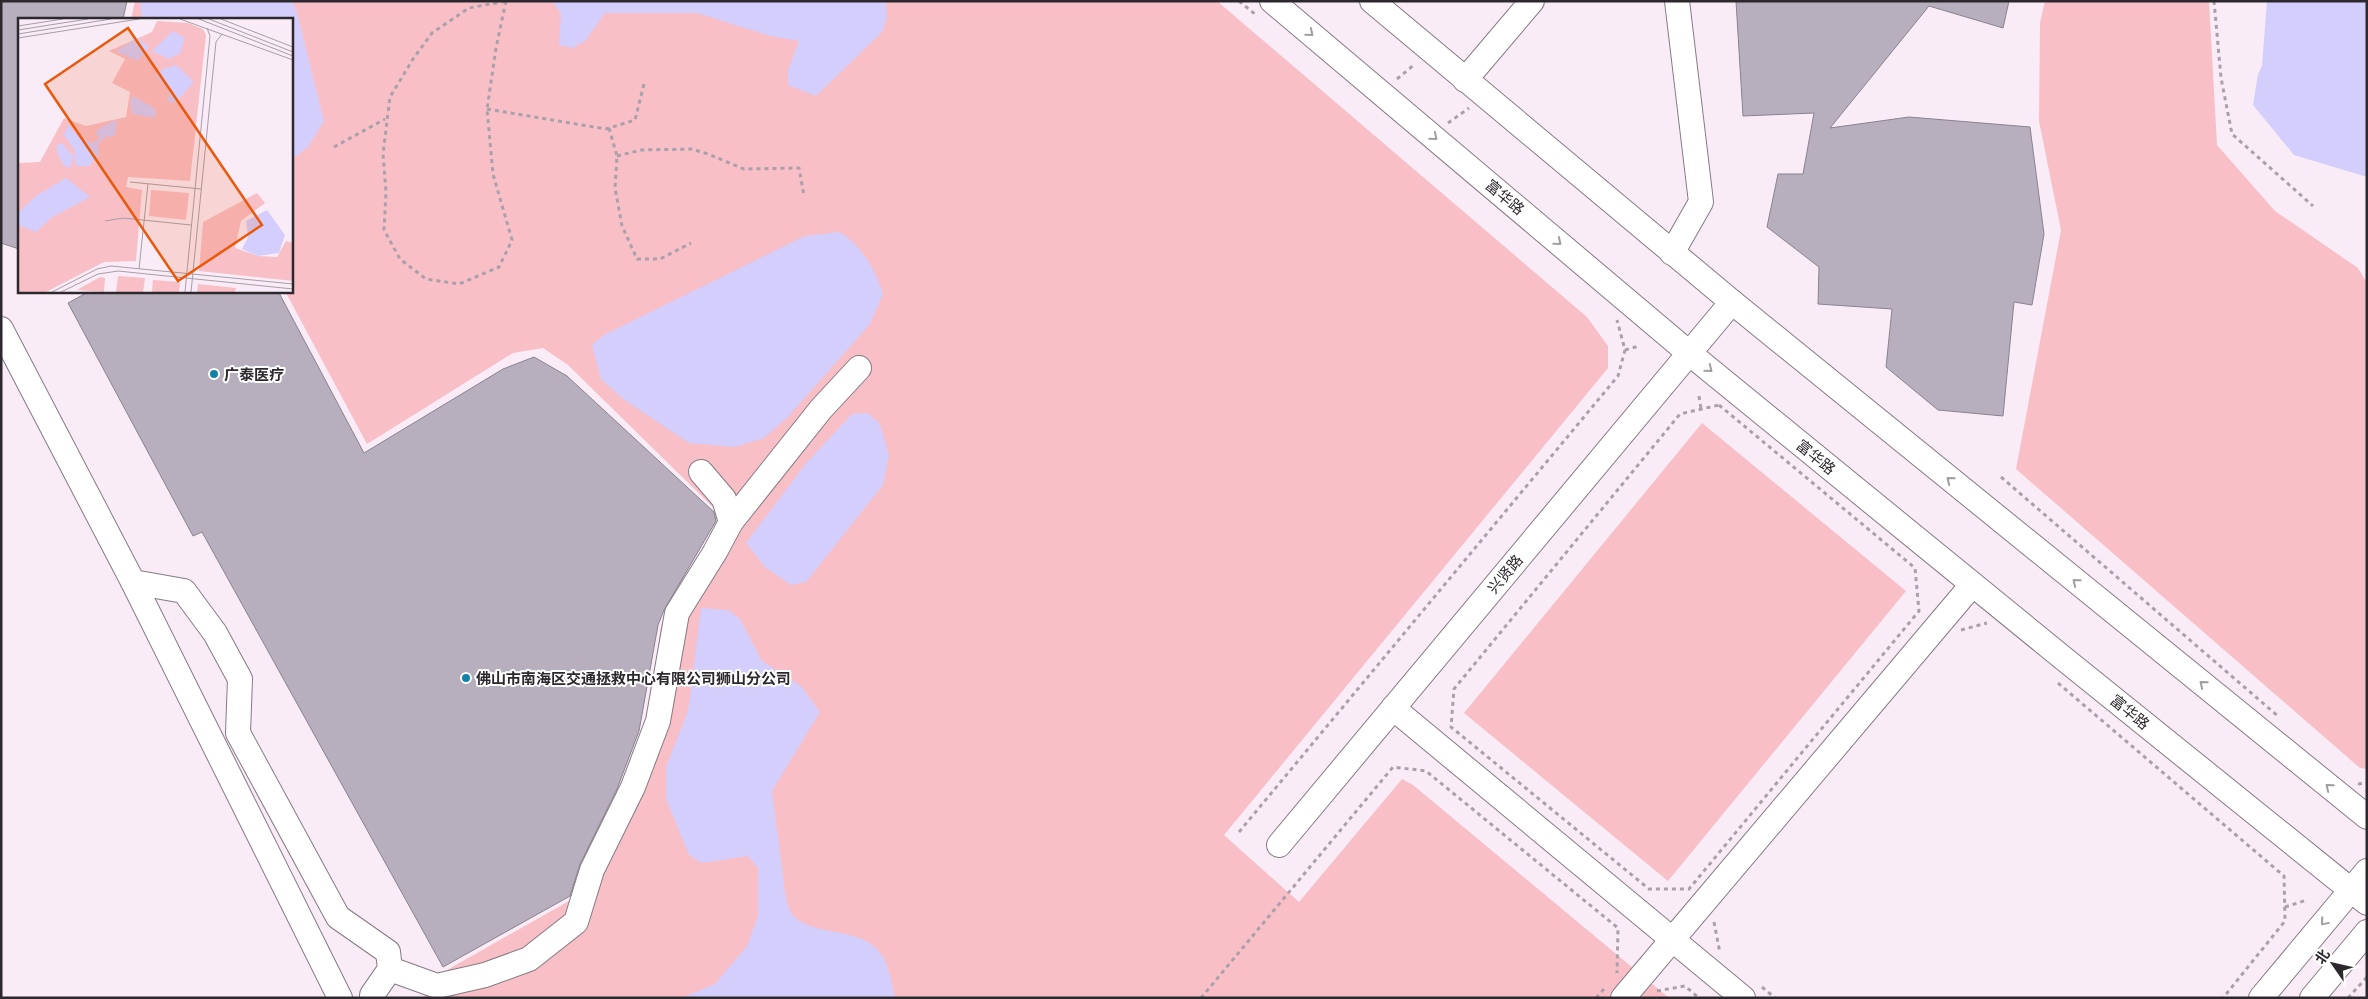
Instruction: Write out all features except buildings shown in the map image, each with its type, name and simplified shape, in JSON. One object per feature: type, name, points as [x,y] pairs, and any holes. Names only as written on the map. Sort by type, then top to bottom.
[{"type":"street","points":[[1372,1],[1672,253],[2367,817]]},
{"type":"street","points":[[1465,80],[1532,1]]},
{"type":"street","points":[[1672,253],[1701,202],[1677,1]]},
{"type":"street","name":"富华路","points":[[1267,11],[2358,897]]},
{"type":"street","name":"兴贤路","points":[[1279,845],[1732,302]]},
{"type":"street","points":[[1,329],[133,582],[340,998]]},
{"type":"street","points":[[390,969],[437,986],[485,975],[529,959],[576,922],[592,870],[633,787],[658,721],[677,613],[715,552],[731,522],[822,410],[859,368]]},
{"type":"street","points":[[701,472],[724,499],[731,522]]},
{"type":"street","points":[[133,582],[184,591],[215,633],[240,679],[238,733],[338,917],[388,952],[390,969],[372,995],[372,998]]},
{"type":"street","points":[[1614,987],[1672,939],[1972,584]]},
{"type":"street","points":[[1393,708],[1672,939],[1749,989]]},
{"type":"street","points":[[2261,998],[2358,897],[2367,871]]},
{"type":"street","points":[[2312,998],[2367,932]]},
{"type":"path","points":[[506,1],[496,48],[487,109],[494,174],[512,240],[499,267],[459,284],[426,279],[400,259],[384,230],[386,192],[383,154],[390,97],[413,59],[432,34],[469,8],[506,1]]},
{"type":"path","points":[[1239,1],[1267,11]]},
{"type":"path","points":[[2214,1],[2221,78],[2232,134],[2313,206]]},
{"type":"path","points":[[1396,80],[1416,63]]},
{"type":"path","points":[[487,109],[609,128],[635,120],[644,84]]},
{"type":"path","points":[[1447,124],[1476,103]]},
{"type":"path","points":[[334,147],[386,119]]},
{"type":"path","points":[[609,128],[616,156],[615,188],[622,226],[637,259],[660,259],[691,243]]},
{"type":"path","points":[[616,156],[641,150],[692,149],[744,169],[799,168],[804,196]]},
{"type":"path","points":[[1239,832],[1618,376],[1625,350],[1616,315]]},
{"type":"path","points":[[1625,350],[1639,346]]},
{"type":"path","points":[[1699,396],[1701,409]]},
{"type":"path","points":[[1720,405],[1916,568],[1918,611],[1689,890],[1649,889],[1451,727],[1454,689],[1680,414],[1701,409],[1720,405]]},
{"type":"path","points":[[2001,477],[2282,719]]},
{"type":"path","points":[[1955,631],[1988,623],[1994,629]]},
{"type":"path","points":[[2056,682],[2284,876],[2285,921],[2224,998]]},
{"type":"path","points":[[1201,998],[1393,767],[1426,771],[1618,928],[1618,972],[1614,987],[1596,998]]},
{"type":"path","points":[[2357,784],[2367,783]]},
{"type":"path","points":[[2285,907],[2307,900]]},
{"type":"path","points":[[1714,918],[1720,953],[1727,959]]},
{"type":"path","points":[[2348,998],[2367,977]]},
{"type":"path","points":[[1654,992],[1686,986],[1699,998]]},
{"type":"path","points":[[1749,989],[1775,998]]},
{"type":"shaded area","points":[[135,1],[1217,1],[1587,317],[1608,346],[1608,368],[1224,835],[1299,902],[1402,779],[1413,785],[1669,998],[423,998],[447,970],[576,897],[646,736],[661,626],[724,523],[724,518],[568,365],[543,348],[513,353],[367,444],[286,292],[292,292],[292,18],[131,18]]},
{"type":"shaded area","points":[[140,1],[292,1],[297,13],[324,121],[308,147],[292,159],[292,18],[142,18]]},
{"type":"shaded area","points":[[552,1],[886,1],[887,17],[882,32],[816,96],[788,85],[788,70],[799,41],[770,36],[697,13],[605,13],[586,40],[573,48],[559,45],[561,14]]},
{"type":"shaded area","points":[[2045,1],[2209,1],[2217,145],[2275,211],[2358,268],[2367,283],[2367,769],[2360,768],[2016,469],[2061,230],[2039,121],[2040,23]]},
{"type":"shaded area","points":[[2267,1],[2367,1],[2367,177],[2294,155],[2253,105],[2258,74],[2262,66]]},
{"type":"shaded area","points":[[839,232],[847,237],[867,259],[883,294],[870,324],[787,418],[764,438],[735,447],[689,443],[623,399],[601,379],[592,345],[604,335],[805,236]]},
{"type":"shaded area","points":[[868,413],[880,424],[889,455],[883,485],[806,582],[791,585],[765,567],[746,543],[807,462],[852,414]]},
{"type":"shaded area","points":[[1702,423],[1906,591],[1668,881],[1464,713]]},
{"type":"shaded area","points":[[701,608],[728,610],[740,619],[762,661],[801,686],[820,712],[772,791],[786,899],[792,914],[809,926],[856,937],[867,941],[876,948],[887,965],[895,998],[682,998],[715,984],[747,946],[758,916],[758,868],[748,856],[702,863],[689,855],[666,799],[666,767],[688,711]]},
{"type":"place","name":"广泰医疗","points":[[214,374]]},
{"type":"place","name":"佛山市南海区交通拯救中心有限公司狮山分公司","points":[[466,678]]}]
